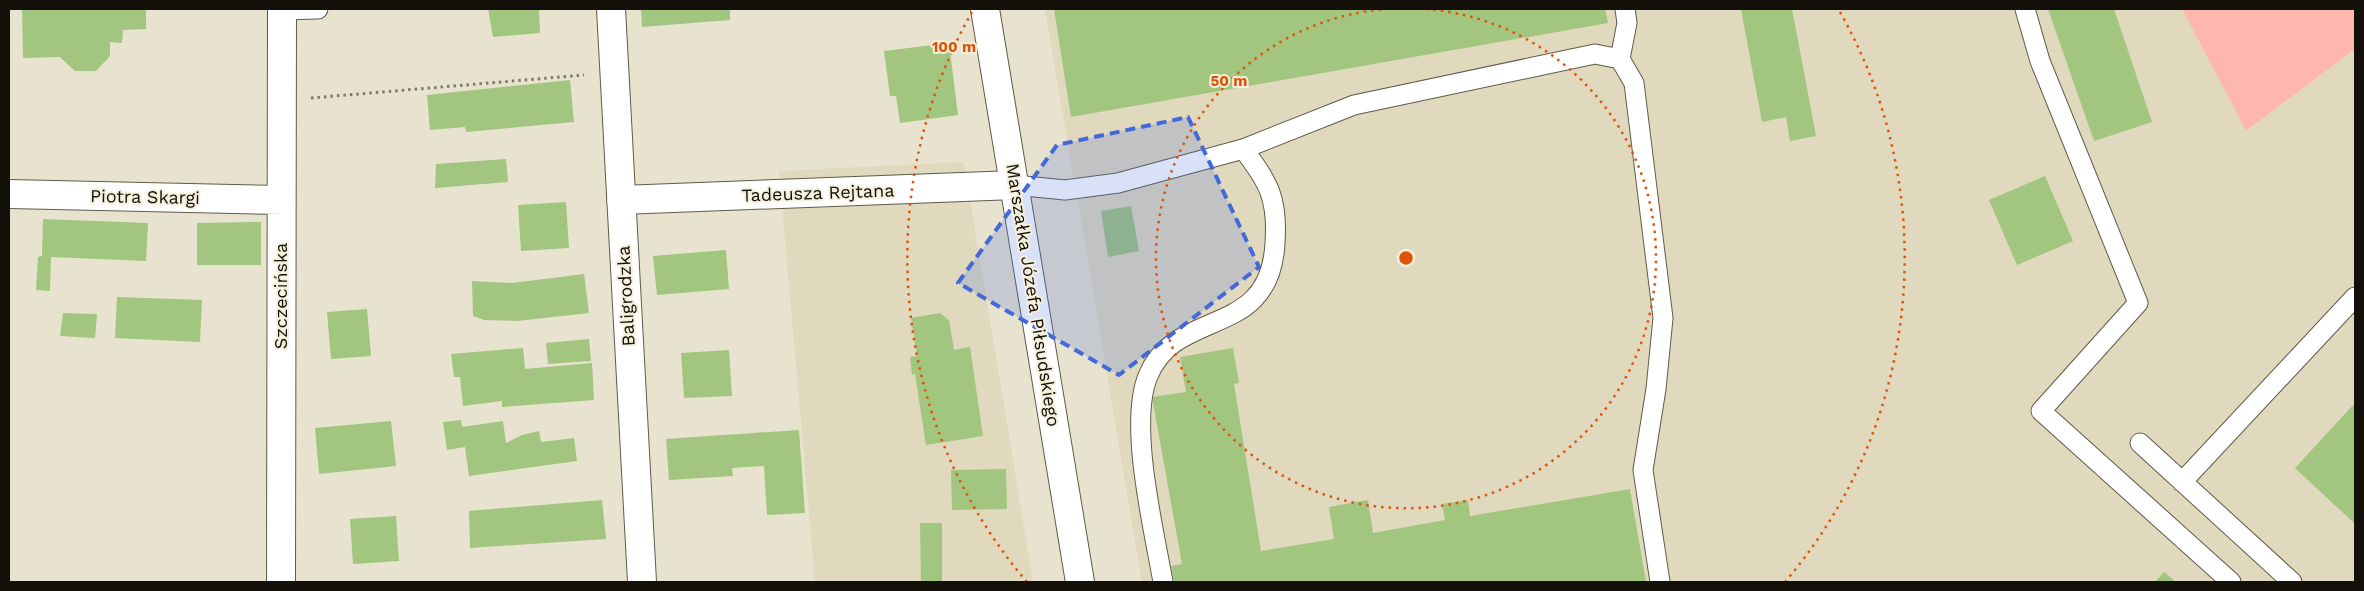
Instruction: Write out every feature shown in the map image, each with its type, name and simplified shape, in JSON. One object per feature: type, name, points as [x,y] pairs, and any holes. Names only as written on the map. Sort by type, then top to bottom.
[{"type":"street","name":"Baligrodzka","points":[[611,9],[642,582]]},
{"type":"street","name":"Marszałka Józefa Piłsudskiego","points":[[985,9],[1080,582]]},
{"type":"street","name":"Szczecińska","points":[[280,582],[282,10]]},
{"type":"street","name":"Tadeusza Rejtana","points":[[621,200],[1015,185]]},
{"type":"street","name":"Piotra Skargi","points":[[9,194],[281,200]]},
{"type":"lane","points":[[282,10],[318,9]]},
{"type":"lane","points":[[1625,9],[1627,23],[1620,60],[1634,83],[1663,318],[1656,389],[1643,470],[1660,582]]},
{"type":"lane","points":[[2025,9],[2040,61],[2138,303],[2041,411],[2231,582]]},
{"type":"lane","points":[[1015,185],[1065,190],[1118,183],[1243,149],[1354,105],[1595,54],[1620,60]]},
{"type":"lane","points":[[1163,582],[1146,481],[1140,400],[1148,375],[1161,355],[1179,339],[1237,312],[1257,297],[1269,278],[1275,256],[1276,230],[1273,203],[1266,178],[1243,149]]},
{"type":"lane","points":[[2182,482],[2355,297]]},
{"type":"lane","points":[[2140,443],[2292,582]]},
{"type":"path","points":[[281,101],[614,73]]},
{"type":"highlighted area","points":[[1188,117],[1259,267],[1119,375],[958,283],[1057,145]]},
{"type":"shaded area","points":[[1045,9],[2182,9],[2246,131],[2355,49],[2355,582],[1142,582]]},
{"type":"shaded area","points":[[2182,9],[2355,9],[2355,49],[2246,131]]},
{"type":"shaded area","points":[[964,162],[1033,582],[815,582],[779,171]]},
{"type":"building","points":[[22,9],[146,9],[146,29],[123,30],[122,43],[110,42],[110,56],[96,71],[75,71],[60,57],[23,58]]},
{"type":"building","points":[[488,9],[539,9],[540,33],[493,37]]},
{"type":"building","points":[[641,9],[730,9],[730,20],[642,27]]},
{"type":"building","points":[[1054,9],[1605,9],[1608,23],[1071,117]]},
{"type":"building","points":[[1741,9],[1792,9],[1816,136],[1790,141],[1786,117],[1762,122]]},
{"type":"building","points":[[2048,9],[2114,9],[2152,122],[2094,141]]},
{"type":"building","points":[[949,43],[958,115],[900,123],[896,96],[890,96],[884,51]]},
{"type":"building","points":[[570,80],[574,122],[466,132],[465,127],[430,130],[427,95]]},
{"type":"building","points":[[506,159],[508,182],[435,188],[436,164]]},
{"type":"building","points":[[2045,176],[2073,241],[2017,265],[1989,200]]},
{"type":"building","points":[[566,202],[569,248],[521,251],[518,205]]},
{"type":"building","points":[[1131,206],[1139,251],[1108,257],[1101,211]]},
{"type":"building","points":[[43,219],[148,223],[146,261],[51,257],[50,291],[36,290],[38,257],[42,256]]},
{"type":"building","points":[[261,222],[261,265],[197,265],[197,223]]},
{"type":"building","points":[[726,250],[729,289],[657,295],[653,256]]},
{"type":"building","points":[[584,274],[589,313],[517,321],[484,320],[473,316],[472,281],[512,283]]},
{"type":"building","points":[[117,297],[202,300],[200,342],[115,338]]},
{"type":"building","points":[[367,309],[371,356],[331,359],[327,312]]},
{"type":"building","points":[[63,313],[97,314],[95,338],[60,336]]},
{"type":"building","points":[[940,313],[949,320],[954,350],[970,347],[983,436],[926,445],[915,374],[912,375],[910,357],[917,356],[911,318]]},
{"type":"building","points":[[589,339],[591,361],[548,364],[546,343]]},
{"type":"building","points":[[523,348],[525,369],[592,363],[594,400],[502,407],[502,401],[463,406],[460,377],[454,377],[451,354]]},
{"type":"building","points":[[1233,348],[1239,383],[1234,384],[1261,551],[1334,539],[1329,507],[1368,500],[1373,533],[1445,520],[1442,504],[1468,500],[1470,516],[1630,489],[1646,582],[1174,582],[1171,566],[1182,564],[1152,397],[1186,392],[1180,357]]},
{"type":"building","points":[[729,350],[732,396],[684,398],[681,353]]},
{"type":"building","points":[[2355,403],[2355,524],[2295,468]]},
{"type":"building","points":[[461,420],[462,427],[503,421],[506,443],[522,435],[539,431],[541,442],[574,438],[577,461],[469,476],[465,447],[447,450],[443,422]]},
{"type":"building","points":[[391,421],[396,466],[319,474],[315,428]]},
{"type":"building","points":[[799,430],[805,513],[767,515],[764,466],[732,468],[733,476],[669,480],[666,439]]},
{"type":"building","points":[[1006,469],[1007,509],[952,510],[951,470]]},
{"type":"building","points":[[602,500],[606,539],[470,548],[469,511]]},
{"type":"building","points":[[396,516],[399,561],[353,564],[350,519]]},
{"type":"building","points":[[920,523],[942,523],[942,582],[921,582]]},
{"type":"building","points":[[2164,572],[2176,582],[2155,582]]}]
